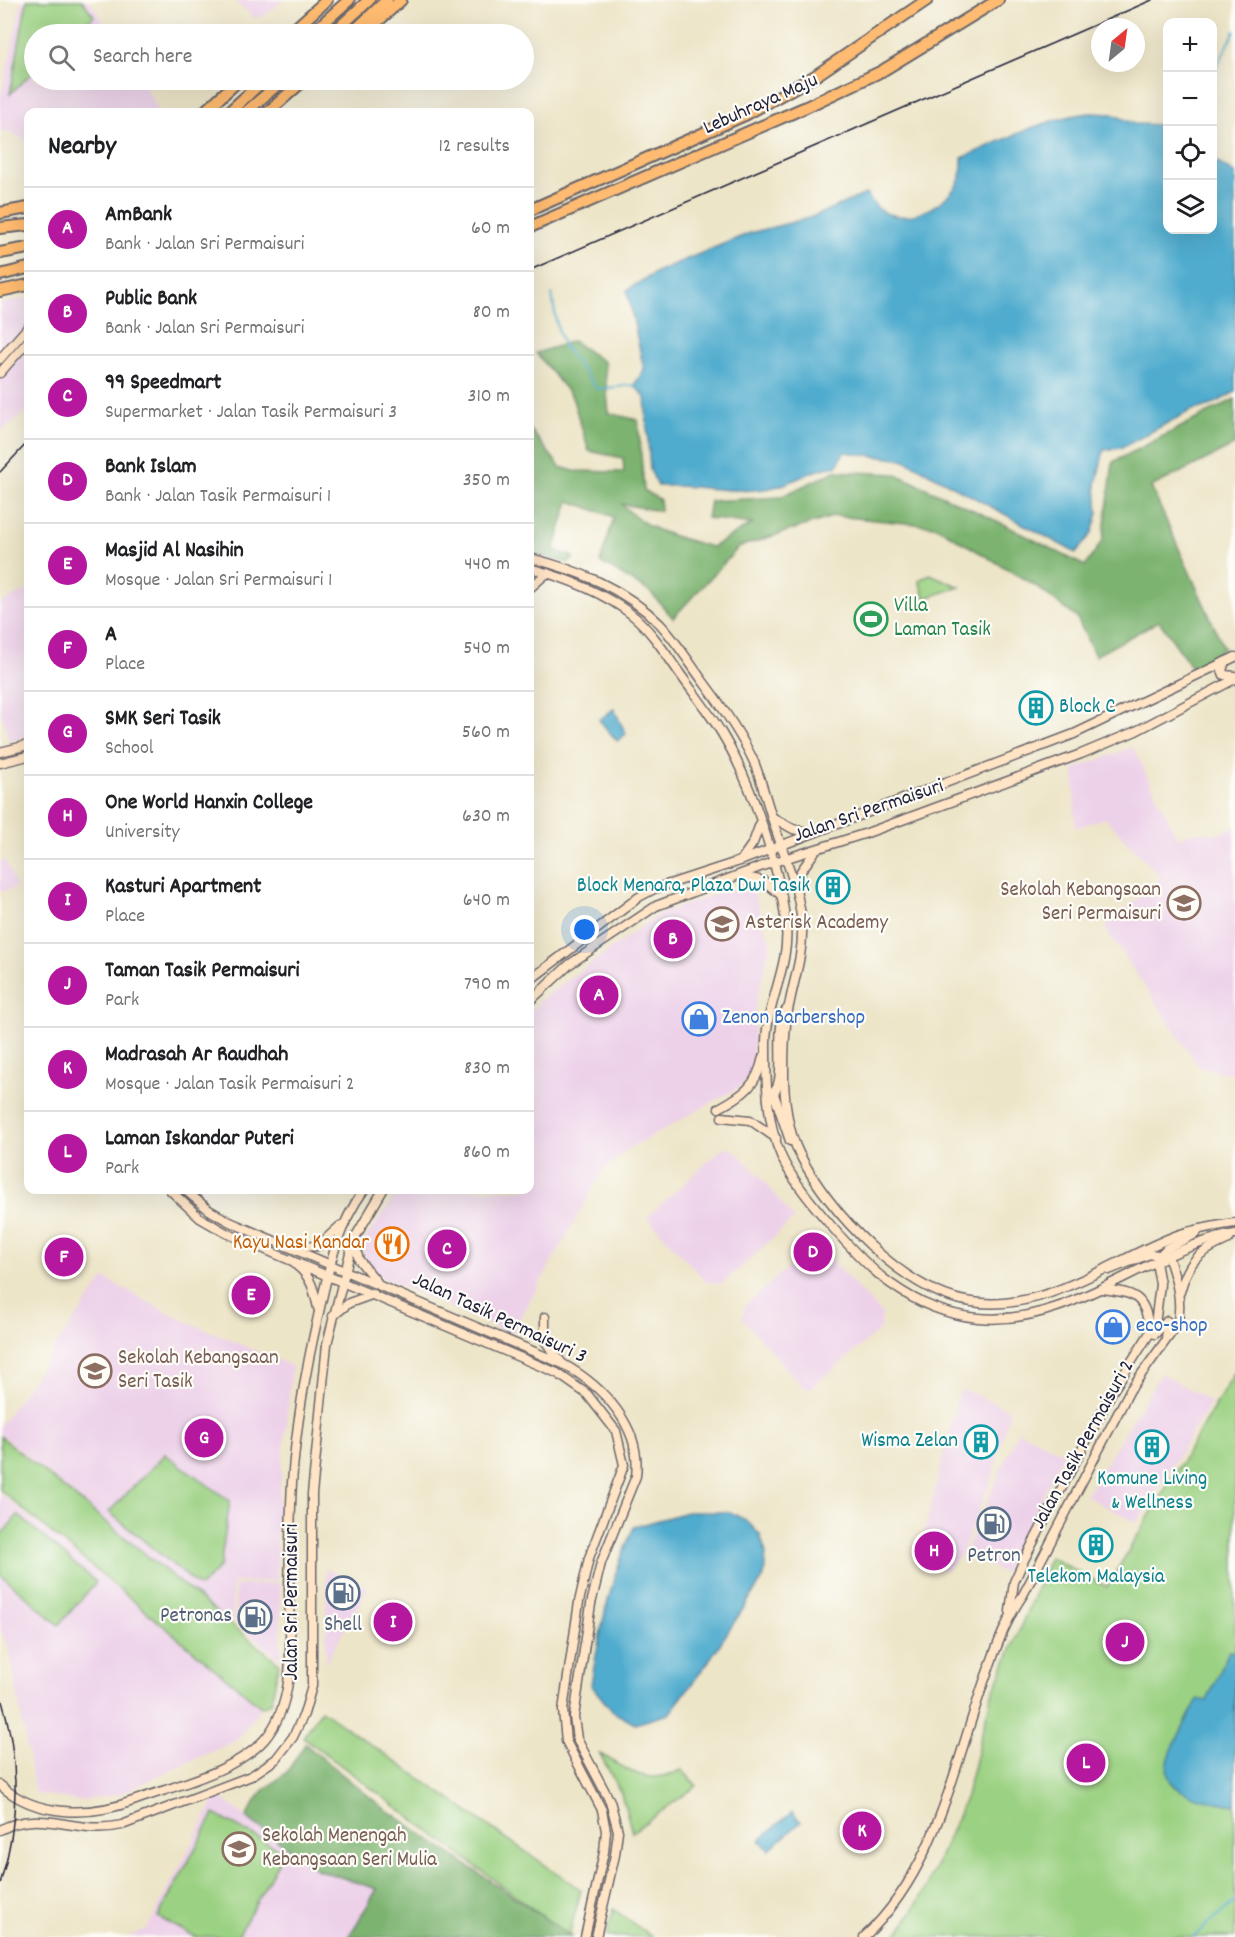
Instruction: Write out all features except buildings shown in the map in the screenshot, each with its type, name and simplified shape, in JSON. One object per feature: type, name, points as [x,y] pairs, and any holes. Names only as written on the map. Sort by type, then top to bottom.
[{"type":"highway","points":[[300,24],[327,0]]},
{"type":"highway","points":[[322,24],[349,0]]},
{"type":"highway","points":[[343,24],[369,0]]},
{"type":"highway","points":[[365,24],[387,0]]},
{"type":"highway","points":[[369,24],[401,0]]},
{"type":"highway","name":"Lebuhraya Maju","points":[[534,208],[747,114],[814,76],[927,0]]},
{"type":"highway","name":"Lebuhraya Maju","points":[[534,225],[872,76],[998,0]]},
{"type":"highway","points":[[208,108],[228,90]]},
{"type":"highway","points":[[233,108],[253,90]]},
{"type":"highway","points":[[251,108],[271,90]]},
{"type":"highway","points":[[272,108],[293,90]]},
{"type":"highway","points":[[1,212],[24,209]]},
{"type":"highway","points":[[0,228],[24,225]]},
{"type":"highway","points":[[0,253],[24,249]]},
{"type":"highway","points":[[0,275],[24,269]]},
{"type":"highway","points":[[0,291],[24,286]]},
{"type":"street","points":[[0,373],[24,334]]},
{"type":"street","points":[[0,359],[24,343]]},
{"type":"street","points":[[534,562],[596,579],[638,606],[660,625],[710,691],[745,744],[796,892],[802,926],[802,955],[789,1004],[780,1026],[779,1079],[770,1094]]},
{"type":"street","points":[[534,564],[547,573],[581,584],[610,600],[633,615],[655,638],[722,734],[738,764],[769,849],[782,896],[787,930],[786,948],[770,1007],[760,1071],[753,1086],[719,1108]]},
{"type":"street","points":[[534,584],[547,573]]},
{"type":"street","name":"Jalan Sri Permaisuri","points":[[534,977],[639,897],[654,889],[740,861],[1074,734],[1235,657]]},
{"type":"street","points":[[1225,662],[1222,670],[1224,675],[1235,678]]},
{"type":"street","name":"Jalan Sri Permaisuri","points":[[534,997],[570,964],[644,912],[773,863],[816,851],[1081,754],[1136,731],[1235,678]]},
{"type":"street","points":[[0,752],[24,745]]},
{"type":"street","points":[[0,763],[24,757]]},
{"type":"street","points":[[18,758],[24,759]]},
{"type":"street","points":[[771,816],[793,829],[812,833]]},
{"type":"street","points":[[740,861],[753,843],[760,823]]},
{"type":"street","points":[[796,892],[802,869],[816,851]]},
{"type":"street","points":[[738,876],[764,881],[782,896]]},
{"type":"street","points":[[789,1004],[784,1079],[786,1100],[798,1151]]},
{"type":"street","points":[[766,1038],[770,1094],[777,1138],[781,1155],[790,1173],[812,1201],[875,1270],[891,1284],[920,1302],[940,1310],[978,1318],[1002,1317],[1057,1308],[1194,1244],[1235,1235]]},
{"type":"street","points":[[770,1094],[788,1138],[818,1185],[878,1253],[910,1278],[938,1293],[972,1303],[1002,1302],[1054,1293],[1177,1235],[1235,1222]]},
{"type":"street","points":[[722,1117],[750,1120],[777,1138]]},
{"type":"street","points":[[174,1194],[200,1218],[226,1233],[285,1258],[305,1272],[314,1286],[319,1311]]},
{"type":"street","name":"Jalan Tasik Permaisuri 3","points":[[190,1194],[208,1210],[230,1222],[563,1364],[589,1380],[624,1420],[632,1433],[638,1462],[632,1488],[601,1563],[591,1604],[574,1717],[577,1739],[610,1801],[618,1831],[597,1936]]},
{"type":"street","name":"Jalan Sri Permaisuri","points":[[0,1785],[31,1804],[85,1813],[129,1802],[242,1758],[263,1741],[275,1725],[288,1683],[292,1482],[307,1361],[329,1263],[345,1221],[362,1194]]},
{"type":"street","name":"Jalan Sri Permaisuri","points":[[0,1830],[14,1822],[32,1820],[86,1829],[105,1829],[164,1811],[251,1776],[276,1759],[293,1737],[312,1686],[312,1494],[327,1344],[344,1269],[353,1241],[381,1194]]},
{"type":"street","points":[[289,1246],[318,1246],[345,1221]]},
{"type":"street","points":[[226,1233],[231,1227],[230,1222]]},
{"type":"street","points":[[1161,1258],[1167,1248],[1209,1226]]},
{"type":"street","points":[[1179,1297],[1191,1262],[1212,1246],[1235,1235]]},
{"type":"street","points":[[353,1241],[364,1267],[379,1284]]},
{"type":"street","points":[[1098,1272],[1125,1266],[1150,1254],[1161,1258]]},
{"type":"street","name":"Jalan Tasik Permaisuri 3","points":[[285,1258],[516,1354],[574,1383],[592,1398],[616,1431],[623,1449],[624,1465],[589,1558],[579,1602],[563,1710],[566,1741],[600,1805],[606,1831],[604,1852],[585,1937]]},
{"type":"street","name":"Jalan Tasik Permaisuri 2","points":[[1009,1615],[1023,1595],[1130,1390],[1165,1344],[1177,1324],[1180,1312],[1177,1282],[1161,1258]]},
{"type":"street","name":"Jalan Tasik Permaisuri 2","points":[[864,1937],[895,1903],[927,1847],[941,1814],[979,1694],[1009,1615],[1014,1582],[1124,1373],[1155,1325],[1161,1258]]},
{"type":"street","points":[[1099,1289],[1122,1292],[1140,1299],[1147,1310],[1150,1334]]},
{"type":"street","points":[[333,1316],[355,1299],[375,1294]]},
{"type":"street","points":[[545,1317],[545,1341],[563,1364]]},
{"type":"street","points":[[1124,1373],[1132,1370],[1158,1329],[1167,1322],[1169,1324],[1165,1344]]},
{"type":"street","points":[[242,1758],[244,1771],[251,1776]]},
{"type":"shaded area","points":[[22,0],[89,0],[105,24],[24,24],[24,90],[147,90],[157,108],[24,108],[24,140],[0,130],[0,100]]},
{"type":"shaded area","points":[[233,0],[284,0],[264,16],[255,18]]},
{"type":"shaded area","points":[[24,299],[24,413],[0,432],[0,304]]},
{"type":"shaded area","points":[[24,592],[24,738],[9,741],[0,707],[0,603]]},
{"type":"shaded area","name":"Sekolah Kebangsaan Seri Permaisuri","points":[[1133,747],[1178,839],[1194,832],[1218,834],[1235,827],[1235,1074],[1200,1068],[1105,928],[1161,877],[1105,818],[1075,828],[1074,769]]},
{"type":"shaded area","points":[[5,860],[17,888],[0,892],[0,861]]},
{"type":"shaded area","points":[[750,882],[771,944],[755,1006],[752,1070],[740,1087],[626,1150],[603,1171],[511,1334],[378,1276],[364,1256],[362,1243],[397,1194],[534,1194],[534,1008],[543,998],[659,914]]},
{"type":"shaded area","points":[[728,1147],[758,1174],[794,1219],[722,1284],[706,1282],[647,1217],[723,1148]]},
{"type":"shaded area","points":[[815,1243],[882,1314],[880,1330],[812,1387],[804,1388],[742,1318],[745,1306]]},
{"type":"shaded area","points":[[104,1278],[174,1316],[292,1366],[276,1528],[277,1581],[232,1582],[233,1626],[0,1434],[0,1426]]},
{"type":"shaded area","name":"Komune Living & Wellness","points":[[1161,1373],[1211,1402],[1137,1523],[1086,1496]]},
{"type":"shaded area","name":"Wisma Zelan","points":[[964,1390],[1010,1410],[992,1479],[960,1556],[946,1570],[940,1570],[918,1557],[959,1393]]},
{"type":"shaded area","points":[[1018,1431],[1064,1453],[1004,1573],[964,1555]]},
{"type":"shaded area","points":[[0,1493],[261,1707],[237,1740],[119,1794],[79,1801],[35,1793],[10,1652],[0,1628]]},
{"type":"shaded area","points":[[326,1569],[368,1588],[326,1663]]},
{"type":"shaded area","points":[[280,1583],[281,1660],[236,1623],[235,1585]]},
{"type":"shaded area","name":"Sekolah Menengah Kebangsaan Seri Mulia","points":[[217,1795],[316,1869],[377,1889],[349,1937],[126,1937],[147,1929]]},
{"type":"green space","points":[[27,0],[82,0],[94,16],[85,24],[24,24],[24,81],[10,94]]},
{"type":"green space","points":[[573,341],[604,362],[609,413],[638,420],[644,490],[660,500],[660,511],[622,504],[641,521],[652,527],[675,537],[712,547],[752,524],[707,518],[710,501],[780,497],[835,471],[896,474],[999,522],[1085,566],[1103,540],[1113,462],[1235,399],[1235,445],[1151,487],[1224,648],[1193,669],[1159,621],[1095,656],[1077,618],[1036,586],[935,526],[835,516],[739,547],[673,618],[650,592],[600,562],[614,517],[569,501],[554,550],[574,557],[569,563],[534,555],[534,434],[560,467],[574,471],[624,472],[623,458],[589,451],[572,397],[536,353]]},
{"type":"green space","points":[[930,574],[960,587],[925,598],[919,580]]},
{"type":"green space","points":[[1235,1372],[1235,1937],[892,1937],[901,1930],[926,1889],[966,1796],[991,1697],[1050,1557],[1107,1587]]},
{"type":"green space","points":[[0,1436],[279,1663],[271,1703],[261,1707],[0,1490]]},
{"type":"green space","points":[[165,1454],[230,1501],[220,1567],[200,1587],[109,1512]]},
{"type":"green space","points":[[18,1515],[96,1582],[59,1625],[0,1574],[0,1536]]},
{"type":"green space","points":[[321,1710],[581,1890],[569,1936],[303,1737]]},
{"type":"green space","points":[[305,1744],[381,1806],[572,1937],[349,1937],[377,1889],[316,1869],[246,1817],[261,1793],[287,1772]]},
{"type":"green space","points":[[600,1754],[631,1771],[648,1777],[669,1775],[682,1770],[697,1786],[632,1832],[621,1793]]},
{"type":"green space","points":[[214,1814],[284,1852],[237,1937],[195,1937],[158,1917]]},
{"type":"green space","points":[[613,1909],[652,1937],[606,1937]]},
{"type":"water","points":[[1090,113],[1112,114],[1135,124],[1163,125],[1163,234],[1217,234],[1217,162],[1235,173],[1235,392],[1212,405],[1190,411],[1121,448],[1104,450],[1096,484],[1098,513],[1092,533],[1076,553],[905,460],[844,452],[837,466],[775,487],[733,490],[658,486],[650,470],[645,397],[634,385],[644,370],[627,290],[658,271],[750,233],[809,218],[866,194],[880,210],[892,215],[903,216],[926,211],[946,198],[953,190],[961,176],[962,158],[1009,137],[1073,116]]},
{"type":"water","points":[[614,709],[626,734],[617,741],[599,720]]},
{"type":"water","points":[[687,1512],[729,1512],[746,1520],[760,1535],[766,1553],[764,1577],[706,1665],[669,1714],[635,1724],[613,1712],[591,1685],[607,1604],[618,1565],[634,1527]]},
{"type":"water","points":[[1229,1651],[1235,1652],[1235,1805],[1204,1799],[1184,1792],[1172,1783],[1167,1772],[1169,1758],[1198,1699],[1207,1701]]},
{"type":"water","points":[[792,1812],[801,1822],[769,1850],[760,1840]]},
{"type":"waterway","points":[[1214,72],[1235,31]]},
{"type":"waterway","points":[[552,294],[557,326],[564,347],[597,389],[634,385]]},
{"type":"waterway","points":[[1193,1937],[1235,1901]]},
{"type":"tram line","points":[[534,268],[1152,0]]},
{"type":"tram line","points":[[0,472],[24,446]]},
{"type":"tram line","points":[[0,1694],[11,1741],[15,1789],[11,1837],[0,1884]]},
{"type":"place","name":"Villa Laman Tasik","points":[[871,619]]},
{"type":"place","name":"Block C","points":[[1036,708]]},
{"type":"place","name":"Block Menara, Plaza Dwi Tasik","points":[[833,887]]},
{"type":"place","name":"Sekolah Kebangsaan Seri Permaisuri","points":[[1184,903]]},
{"type":"place","name":"Asterisk Academy","points":[[722,924]]},
{"type":"place","name":"Public Bank","points":[[673,939]]},
{"type":"place","name":"AmBank","points":[[599,995]]},
{"type":"place","name":"Zenon Barbershop","points":[[699,1019]]},
{"type":"place","name":"Kayu Nasi Kandar","points":[[392,1244]]},
{"type":"place","name":"99 Speedmart","points":[[447,1249]]},
{"type":"place","name":"Bank Islam","points":[[813,1252]]},
{"type":"place","name":"A","points":[[64,1257]]},
{"type":"place","name":"Masjid Al Nasihin","points":[[251,1295]]},
{"type":"place","name":"eco-shop","points":[[1113,1327]]},
{"type":"place","name":"Sekolah Kebangsaan Seri Tasik","points":[[95,1371]]},
{"type":"place","name":"SMK Seri Tasik","points":[[204,1438]]},
{"type":"place","name":"Wisma Zelan","points":[[981,1442]]},
{"type":"place","name":"Komune Living & Wellness","points":[[1152,1447]]},
{"type":"place","name":"Petron","points":[[994,1524]]},
{"type":"place","name":"Telekom Malaysia","points":[[1096,1545]]},
{"type":"place","name":"One World Hanxin College","points":[[934,1551]]},
{"type":"place","name":"Shell","points":[[343,1593]]},
{"type":"place","name":"Petronas","points":[[255,1617]]},
{"type":"place","name":"Kasturi Apartment","points":[[393,1622]]},
{"type":"place","name":"Taman Tasik Permaisuri","points":[[1125,1642]]},
{"type":"place","name":"Laman Iskandar Puteri","points":[[1086,1763]]},
{"type":"place","name":"Madrasah Ar Raudhah","points":[[862,1831]]},
{"type":"place","name":"Sekolah Menengah Kebangsaan Seri Mulia","points":[[239,1849]]}]
